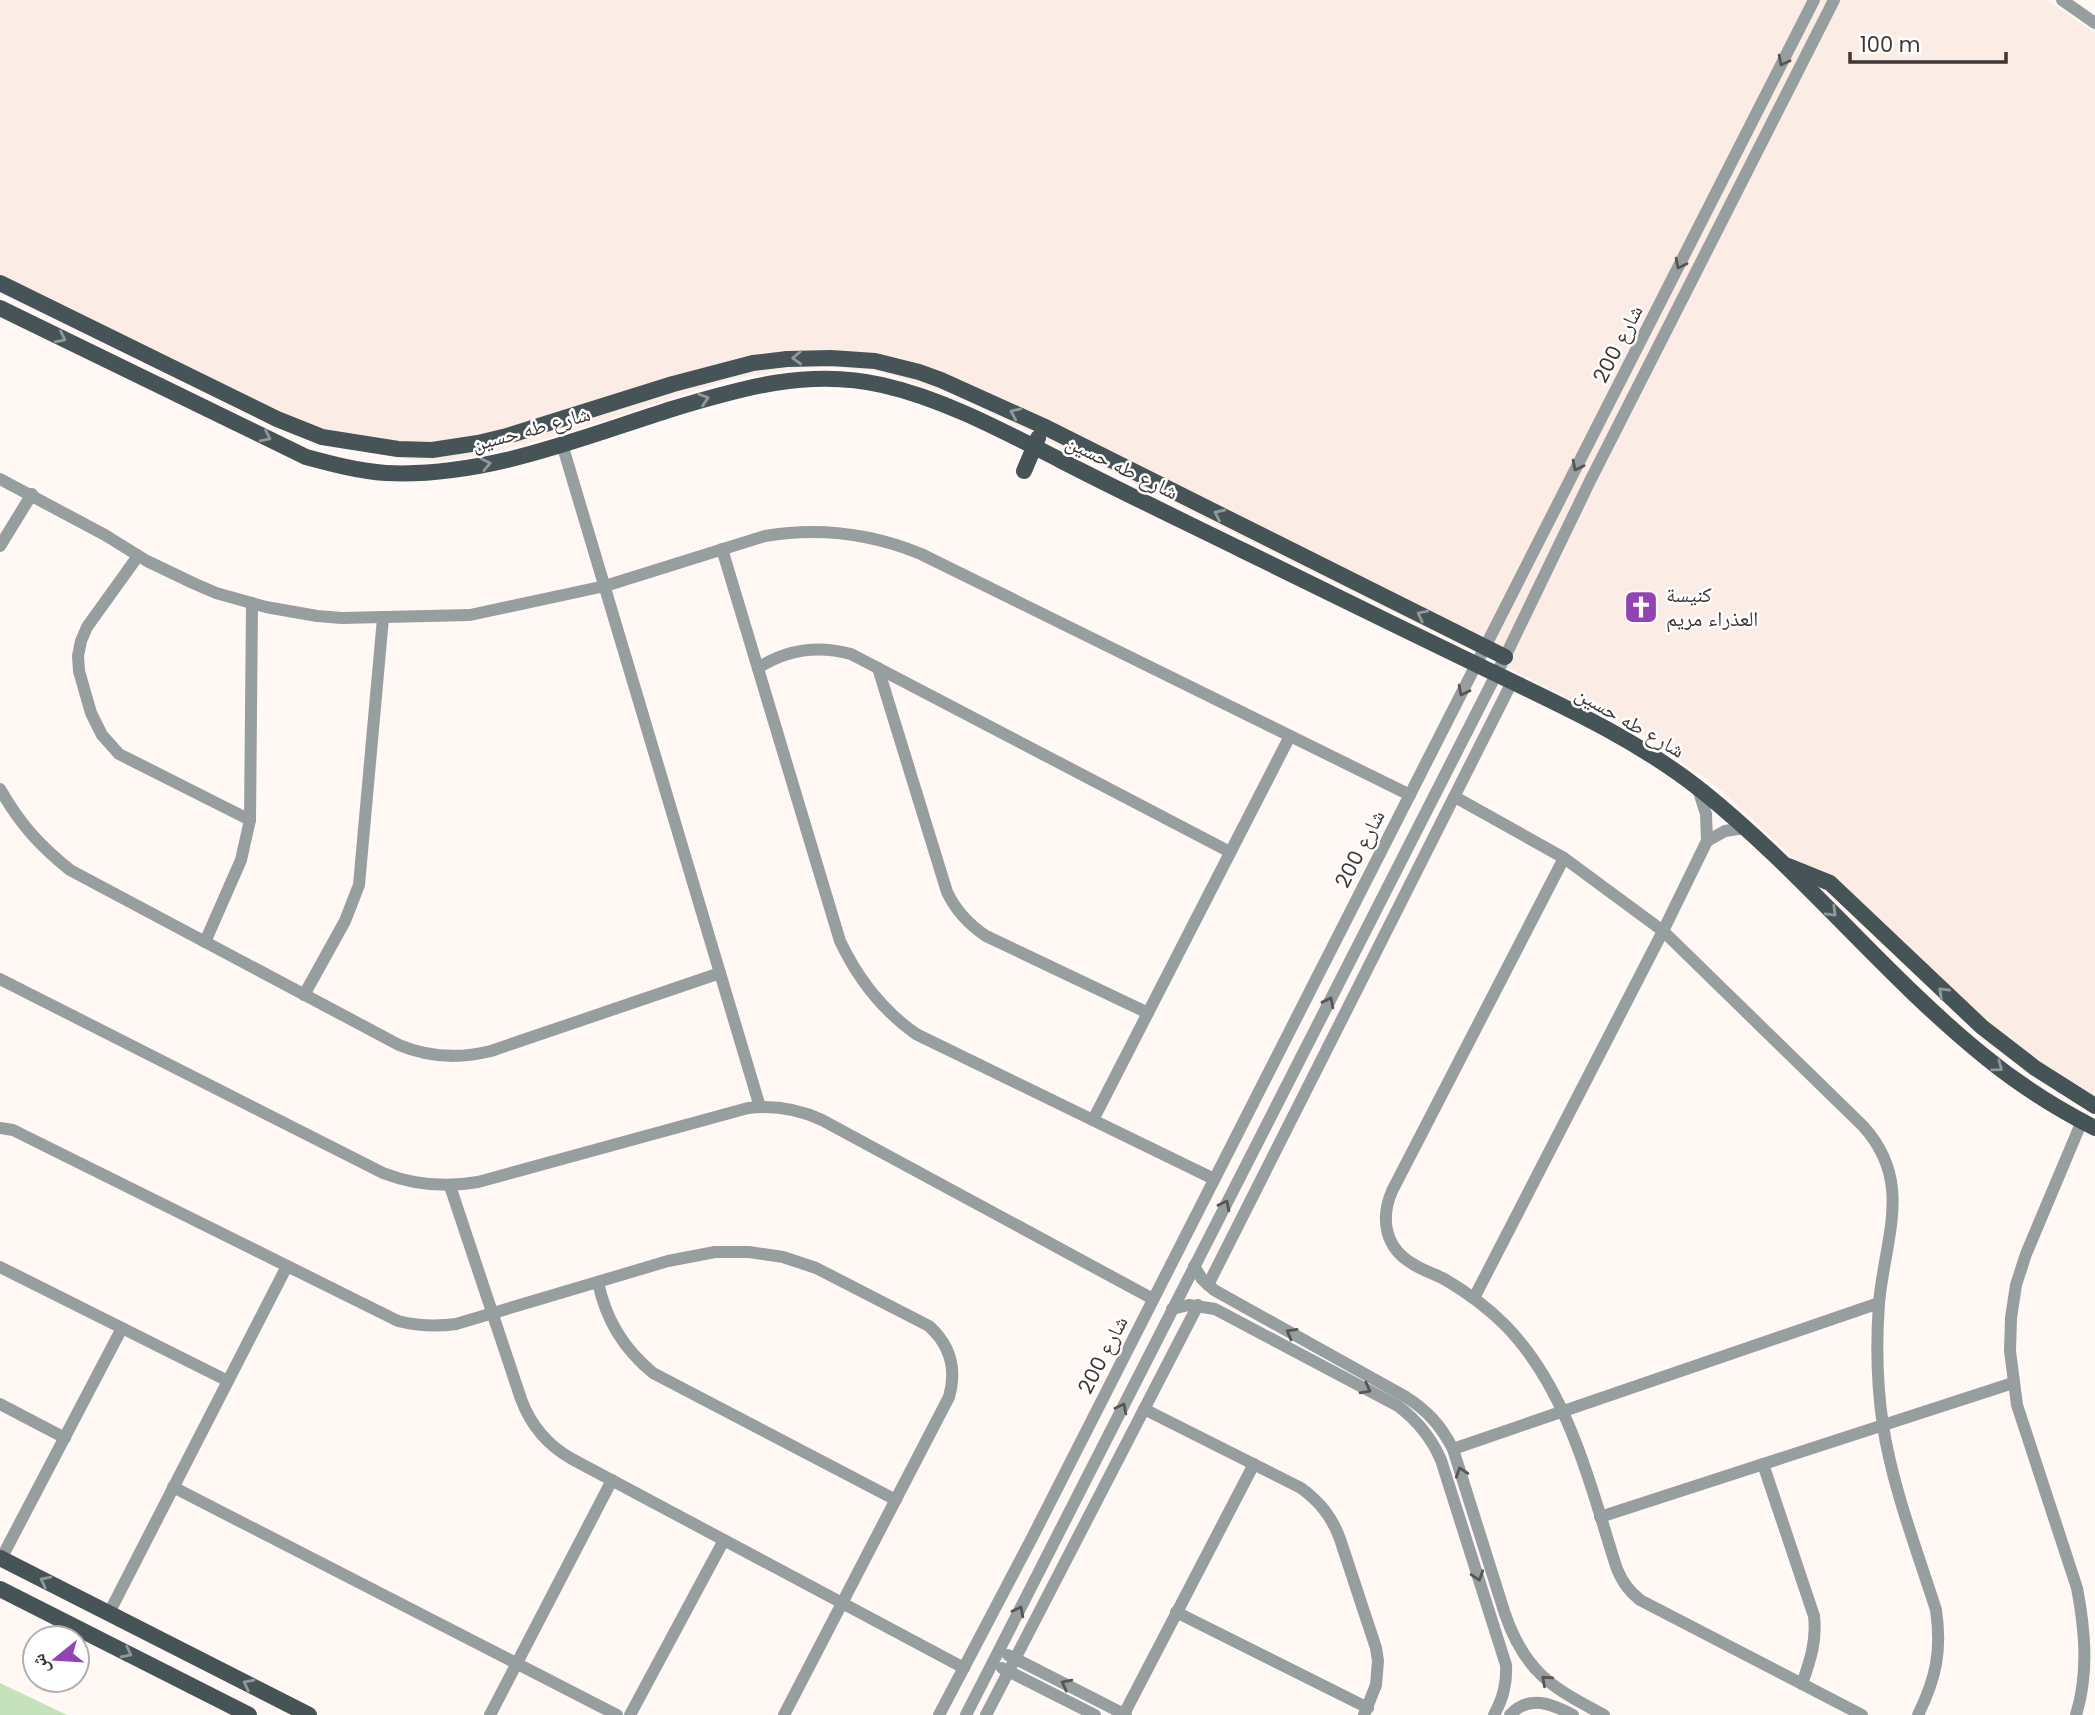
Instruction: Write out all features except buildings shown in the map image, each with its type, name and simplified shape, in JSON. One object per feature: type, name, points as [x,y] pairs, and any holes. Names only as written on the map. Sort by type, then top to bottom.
[{"type":"main road","name":"شارع طه حسين","points":[[0,283],[277,419],[322,437],[398,449],[432,450],[478,443],[538,428],[701,376],[753,363],[787,359],[857,359],[894,365],[941,380],[1043,426],[1505,657]]},
{"type":"main road","name":"شارع طه حسين","points":[[0,307],[306,457],[357,470],[388,473],[426,472],[497,462],[721,394],[766,383],[821,377],[862,381],[913,393],[1034,447],[1513,682],[1606,729],[1668,766],[1745,828],[1967,1042],[2028,1089],[2089,1125]]},
{"type":"main road","points":[[1024,471],[1043,426]]},
{"type":"main road","points":[[1783,865],[1830,883],[1982,1027],[2035,1068],[2095,1106]]},
{"type":"main road","points":[[1,1559],[309,1715]]},
{"type":"main road","points":[[0,1590],[249,1715]]},
{"type":"street","name":"شارع 200","points":[[939,1715],[1033,1536],[1814,0]]},
{"type":"street","name":"شارع 200","points":[[966,1715],[1505,657],[1596,469],[1834,0]]},
{"type":"street","points":[[2062,0],[2095,23]]},
{"type":"street","points":[[562,444],[760,1107]]},
{"type":"street","points":[[0,479],[192,583],[252,603],[317,616],[383,618],[470,615],[605,586],[765,536],[802,531],[838,532],[890,543],[928,558],[1410,795]]},
{"type":"street","points":[[0,546],[32,494]]},
{"type":"street","points":[[722,549],[840,941],[867,989],[890,1014],[916,1034],[1214,1179]]},
{"type":"street","points":[[138,556],[87,627],[81,641],[79,671],[91,713],[102,735],[119,754],[250,820]]},
{"type":"street","points":[[205,942],[241,860],[250,820],[252,603]]},
{"type":"street","points":[[304,995],[345,921],[359,885],[383,618]]},
{"type":"street","points":[[758,668],[786,654],[818,648],[851,654],[1230,852]]},
{"type":"street","points":[[878,668],[947,892],[956,909],[986,936],[1148,1013]]},
{"type":"street","points":[[1208,1285],[1513,682]]},
{"type":"street","points":[[1093,1120],[1290,736]]},
{"type":"street","points":[[1474,1298],[1707,841],[1706,814],[1697,787]]},
{"type":"street","points":[[0,789],[43,848],[70,870],[410,1050],[436,1056],[464,1057],[491,1051],[720,973]]},
{"type":"street","points":[[1455,797],[1564,858],[1662,931],[1863,1126],[1880,1147],[1887,1162],[1894,1194],[1877,1349],[1883,1426],[1891,1466],[1936,1610],[1939,1628],[1933,1681],[1918,1715]]},
{"type":"street","points":[[1707,841],[1725,831],[1745,828]]},
{"type":"street","points":[[1564,858],[1387,1204],[1387,1233],[1392,1246],[1401,1257],[1474,1298],[1497,1318],[1529,1353],[1550,1385],[1562,1412],[1622,1581],[1630,1592],[1640,1600],[1862,1715]]},
{"type":"street","points":[[0,979],[383,1173],[422,1184],[450,1186],[478,1182],[737,1110],[760,1107],[797,1110],[822,1120],[1153,1299]]},
{"type":"street","points":[[2076,1715],[2083,1679],[2083,1618],[2077,1588],[2017,1405],[2010,1340],[2017,1285],[2026,1254],[2089,1125]]},
{"type":"street","points":[[0,1128],[13,1130],[398,1321],[431,1326],[456,1324],[668,1261],[731,1251],[766,1254],[816,1268],[929,1326],[941,1339],[949,1354],[953,1371],[946,1405],[784,1715]]},
{"type":"street","points":[[450,1186],[520,1399],[531,1423],[555,1449],[964,1668]]},
{"type":"street","points":[[108,1613],[287,1266]]},
{"type":"street","points":[[1194,1266],[1208,1285],[1421,1406],[1433,1418],[1444,1431],[1453,1449],[1505,1614],[1524,1655],[1538,1673],[1555,1688],[1604,1715]]},
{"type":"street","points":[[0,1267],[228,1381]]},
{"type":"street","points":[[598,1282],[604,1308],[616,1332],[632,1354],[653,1373],[896,1500]]},
{"type":"street","points":[[1453,1449],[1880,1303]]},
{"type":"street","points":[[1172,1309],[1198,1305],[1215,1310],[1398,1406],[1428,1435],[1441,1460],[1506,1665],[1506,1685],[1494,1715]]},
{"type":"street","points":[[986,1715],[1198,1305]]},
{"type":"street","points":[[1,1559],[122,1328]]},
{"type":"street","points":[[1600,1517],[2013,1383]]},
{"type":"street","points":[[0,1405],[65,1438]]},
{"type":"street","points":[[1144,1409],[1307,1492],[1325,1510],[1334,1524],[1376,1648],[1378,1673],[1373,1697],[1366,1712],[1176,1612]]},
{"type":"street","points":[[999,1650],[1125,1714],[1254,1464]]},
{"type":"street","points":[[1763,1464],[1814,1616],[1813,1652],[1802,1684]]},
{"type":"street","points":[[490,1715],[612,1480]]},
{"type":"street","points":[[173,1487],[617,1715]]},
{"type":"street","points":[[630,1715],[724,1540]]},
{"type":"street","points":[[992,1663],[1095,1715]]},
{"type":"street","points":[[1510,1715],[1523,1705],[1533,1702],[1544,1702],[1573,1715]]},
{"type":"shaded area","points":[[0,0],[2047,0],[2095,33],[2095,1108],[1944,1000],[1721,790],[1643,735],[956,395],[878,371],[802,368],[738,378],[553,437],[485,454],[438,462],[407,459],[329,445],[283,429],[0,293]]},
{"type":"green space","points":[[0,1683],[67,1715],[0,1715]]},
{"type":"place","name":"كنيسة العذراء مريم","points":[[1641,607]]}]
